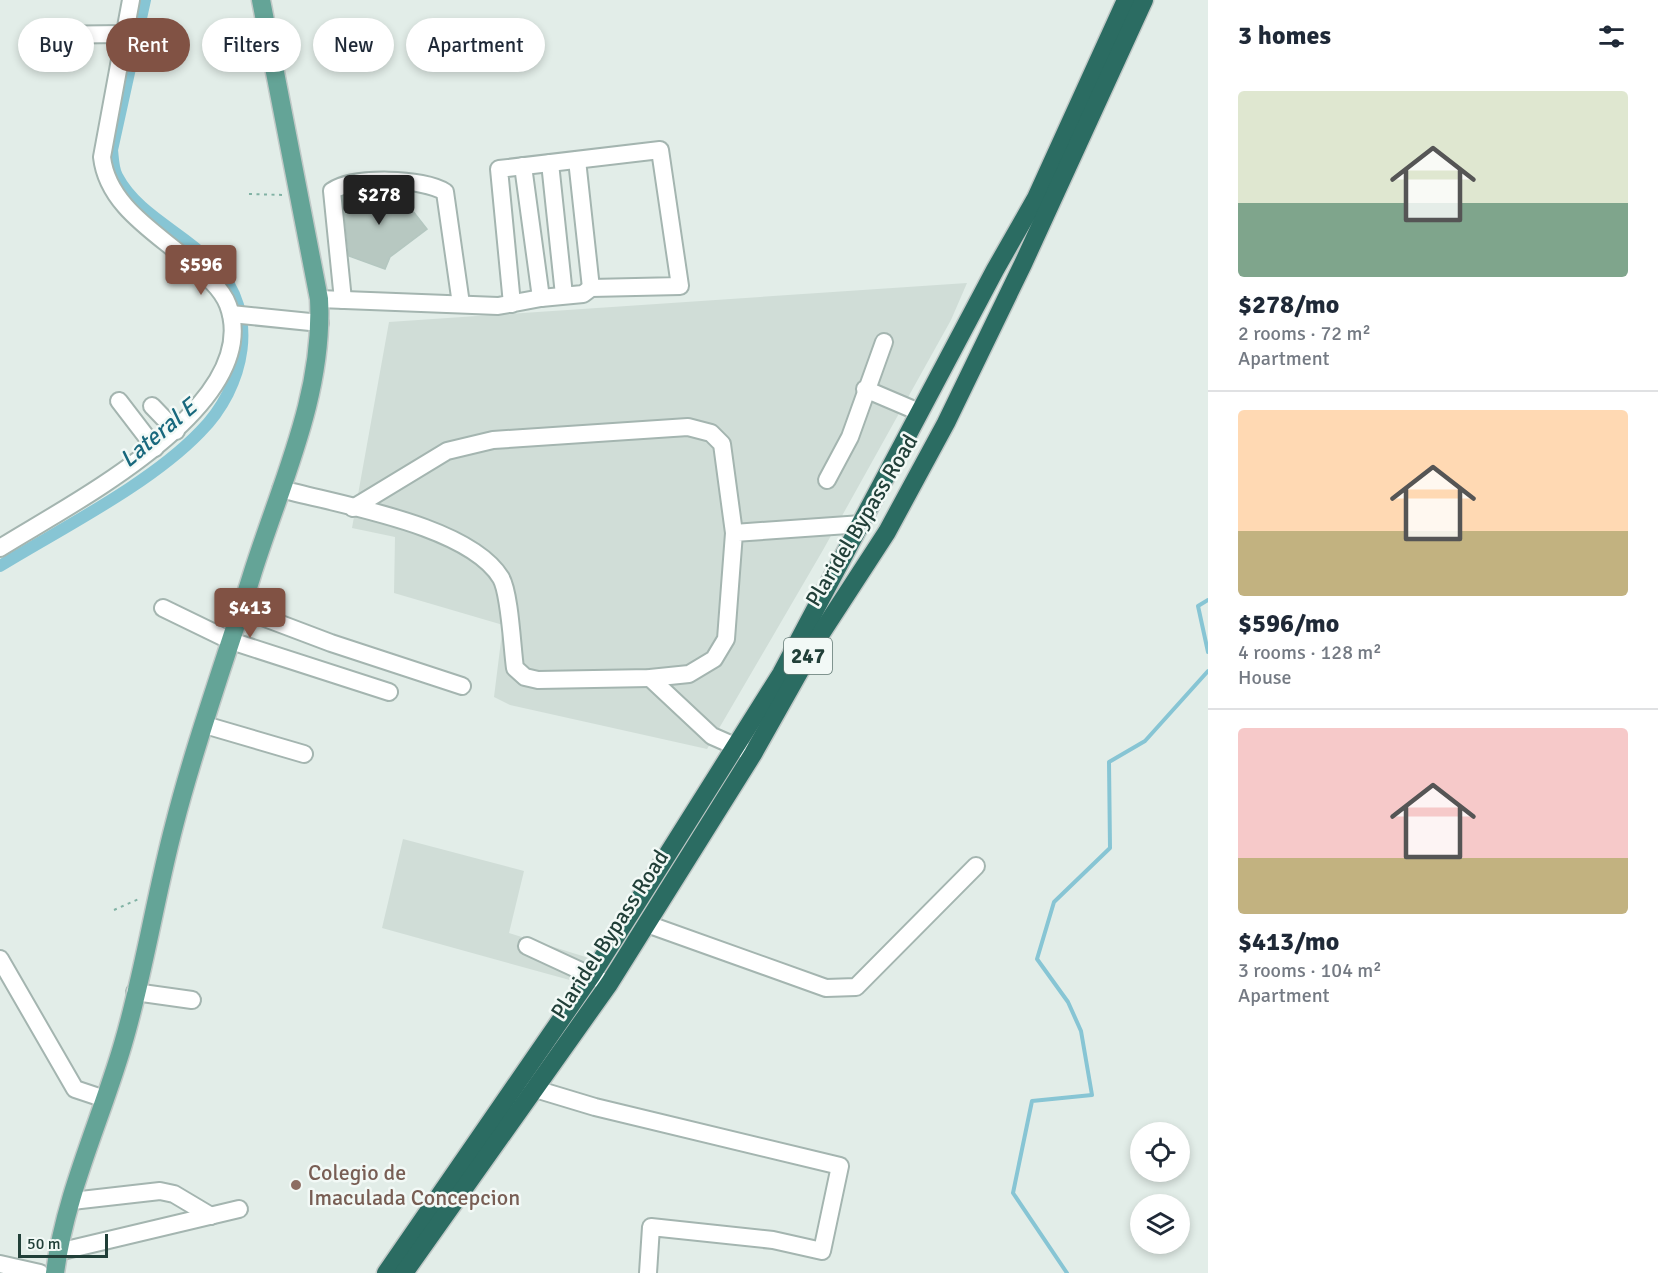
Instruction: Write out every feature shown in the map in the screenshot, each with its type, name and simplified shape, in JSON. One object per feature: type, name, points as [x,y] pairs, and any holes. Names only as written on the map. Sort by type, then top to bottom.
[{"type":"highway","name":"Plaridel Bypass Road","points":[[404,1273],[532,1088],[609,984],[646,924],[744,750],[781,674],[919,412],[1036,198],[1126,0]]},
{"type":"highway","name":"Plaridel Bypass Road","points":[[386,1273],[744,750],[887,532],[946,423],[1023,264],[1144,0]]},
{"type":"highway","points":[[919,412],[946,423]]},
{"type":"main road","points":[[55,1273],[58,1252],[72,1201],[123,1043],[174,824],[241,609],[303,422],[315,372],[320,323],[319,299],[261,0]]},
{"type":"street","points":[[127,18],[131,0]]},
{"type":"street","points":[[117,72],[102,157],[108,185],[126,208],[220,290],[239,314],[320,323]]},
{"type":"street","points":[[512,304],[498,169],[660,150],[680,286],[591,288]]},
{"type":"street","points":[[319,299],[480,306],[512,304],[588,293],[591,288],[577,160]]},
{"type":"street","points":[[550,163],[564,296]]},
{"type":"street","points":[[523,166],[541,298]]},
{"type":"street","points":[[343,300],[332,191],[364,183],[422,182],[445,192],[461,304]]},
{"type":"street","points":[[0,548],[84,498],[176,431],[210,392],[229,355],[239,314]]},
{"type":"street","points":[[827,480],[850,437],[865,389],[884,342]]},
{"type":"street","points":[[865,389],[919,412]]},
{"type":"street","points":[[120,401],[155,448]]},
{"type":"street","points":[[152,406],[176,431]]},
{"type":"street","points":[[281,489],[433,530],[485,558],[502,580],[515,668],[525,677],[538,680],[689,675],[714,659],[726,639],[734,533],[722,444],[711,433],[688,427],[493,440],[447,451],[353,508]]},
{"type":"street","points":[[734,533],[862,524]]},
{"type":"street","points":[[163,608],[231,641],[389,692]]},
{"type":"street","points":[[241,609],[331,643],[462,686]]},
{"type":"street","points":[[650,678],[712,736],[744,750]]},
{"type":"street","points":[[205,725],[304,754]]},
{"type":"street","points":[[646,924],[826,988],[856,987],[976,866]]},
{"type":"street","points":[[527,946],[609,984]]},
{"type":"street","points":[[0,959],[75,1089],[105,1098]]},
{"type":"street","points":[[135,992],[192,1000]]},
{"type":"street","points":[[532,1088],[595,1107],[840,1166],[822,1251],[773,1240],[651,1227],[648,1273]]},
{"type":"street","points":[[72,1201],[160,1191],[174,1194],[211,1216]]},
{"type":"street","points":[[58,1252],[238,1209]]},
{"type":"street","points":[[0,1264],[40,1273]]},
{"type":"path","points":[[249,194],[300,194]]},
{"type":"path","points":[[114,910],[159,890]]},
{"type":"shaded area","points":[[967,283],[951,320],[823,550],[707,749],[510,705],[494,697],[503,625],[394,593],[395,537],[352,528],[389,322]]},
{"type":"shaded area","points":[[403,839],[524,871],[509,933],[592,959],[577,982],[382,928]]},
{"type":"building","points":[[372,192],[398,192],[427,229],[390,257],[385,269],[349,256],[343,197]]},
{"type":"waterway","name":"Lateral E","points":[[0,566],[131,487],[180,451],[215,414],[228,394],[237,372],[242,350],[242,327],[238,305],[229,284],[214,265],[190,243],[137,202],[126,190],[115,170],[112,150],[145,0]]},
{"type":"waterway","points":[[1208,600],[1198,606],[1208,652]]},
{"type":"waterway","points":[[1067,1273],[1013,1193],[1032,1101],[1092,1095],[1081,1031],[1068,1002],[1037,959],[1054,902],[1110,848],[1109,762],[1145,741],[1208,671]]},
{"type":"place","name":"Colegio de Imaculada Concepcion","points":[[296,1185]]}]
